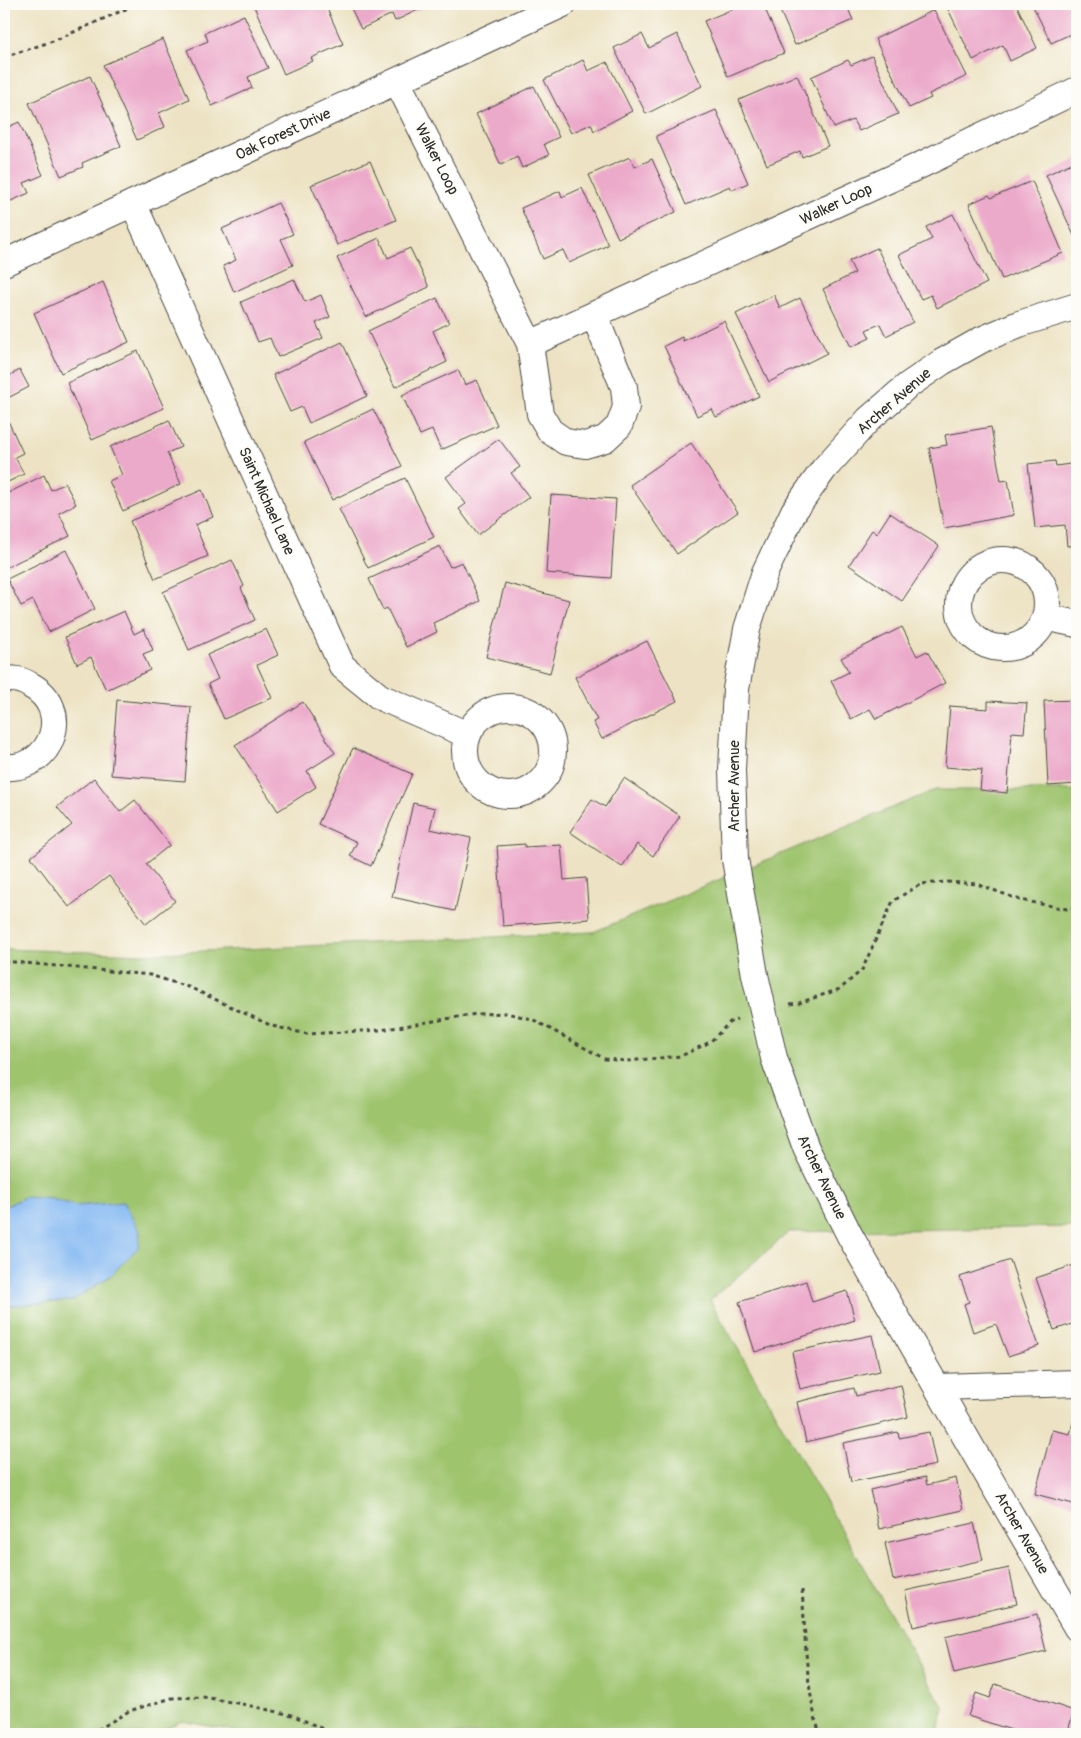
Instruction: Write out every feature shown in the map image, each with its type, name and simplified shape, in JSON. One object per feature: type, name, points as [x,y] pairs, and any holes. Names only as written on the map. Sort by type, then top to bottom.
[{"type":"street","name":"Oak Forest Drive","points":[[4,263],[563,4]]},
{"type":"street","name":"Walker Loop","points":[[397,81],[530,344],[540,414],[550,431],[566,442],[585,445],[604,439],[619,426],[626,407],[624,387],[594,315]]},
{"type":"street","name":"Walker Loop","points":[[530,344],[923,164],[1077,90]]},
{"type":"street","name":"Saint Michael Lane","points":[[133,203],[342,666],[380,697],[468,735]]},
{"type":"street","name":"Archer Avenue","points":[[1077,306],[1019,324],[981,340],[942,362],[907,386],[870,419],[824,469],[794,511],[765,572],[747,629],[736,689],[732,770],[735,859],[754,976],[774,1058],[806,1148],[850,1236],[1077,1628]]},
{"type":"street","points":[[1045,618],[1077,624]]},
{"type":"street","points":[[4,680],[24,681],[37,688],[48,700],[53,714],[54,730],[50,744],[40,756],[27,765],[14,768],[4,767]]},
{"type":"street","points":[[937,1387],[1077,1383]]},
{"type":"path","points":[[4,57],[56,40],[137,4]]},
{"type":"path","points":[[4,961],[150,975],[191,988],[272,1026],[307,1034],[380,1030],[476,1014],[506,1013],[532,1019],[605,1059],[627,1060],[681,1056],[710,1042],[730,1022],[762,1007],[799,1003],[840,989],[862,970],[893,901],[921,884],[947,882],[977,884],[1020,900],[1067,909],[1077,907]]},
{"type":"path","points":[[802,1590],[809,1673],[815,1718],[820,1734]]},
{"type":"path","points":[[91,1734],[129,1711],[172,1698],[203,1697],[292,1715],[334,1734]]},
{"type":"green space","points":[[935,790],[1077,790],[1077,1227],[789,1232],[710,1300],[944,1708],[937,1734],[250,1734],[182,1721],[152,1734],[4,1734],[4,949],[143,954],[593,932]]},
{"type":"water","points":[[25,1197],[51,1199],[76,1206],[123,1202],[140,1231],[139,1247],[110,1276],[72,1301],[4,1306],[4,1207]]},
{"type":"building","points":[[253,4],[325,4],[343,44],[311,58],[313,61],[284,74]]},
{"type":"building","points":[[349,4],[420,4],[422,8],[395,21],[392,14],[361,29]]},
{"type":"building","points":[[731,4],[763,4],[784,53],[728,77],[704,21],[733,9]]},
{"type":"building","points":[[777,4],[846,4],[853,20],[795,45]]},
{"type":"building","points":[[1016,4],[1037,48],[1010,61],[1003,45],[973,60],[946,5]]},
{"type":"building","points":[[1032,4],[1077,4],[1077,31],[1051,43]]},
{"type":"building","points":[[934,10],[967,76],[929,94],[931,98],[909,108],[875,39]]},
{"type":"building","points":[[244,15],[268,68],[248,77],[252,88],[212,106],[187,50],[208,41],[205,33]]},
{"type":"building","points":[[642,34],[649,48],[677,34],[702,86],[646,114],[614,48]]},
{"type":"building","points":[[163,39],[189,99],[159,113],[165,127],[137,140],[103,65]]},
{"type":"building","points":[[872,56],[898,114],[859,131],[853,120],[834,128],[811,77],[848,60],[851,65]]},
{"type":"building","points":[[583,60],[588,71],[607,62],[632,111],[594,131],[591,124],[571,133],[544,80]]},
{"type":"building","points":[[797,75],[828,146],[802,157],[800,151],[767,165],[739,100]]},
{"type":"building","points":[[90,76],[121,146],[82,163],[83,167],[61,176],[29,103]]},
{"type":"building","points":[[534,86],[559,137],[544,144],[549,155],[522,168],[517,156],[501,165],[476,114]]},
{"type":"building","points":[[716,110],[748,183],[732,190],[730,186],[686,205],[656,136]]},
{"type":"building","points":[[19,122],[43,175],[24,183],[29,193],[4,204],[4,129]]},
{"type":"building","points":[[630,157],[635,167],[652,159],[676,212],[618,238],[589,175]]},
{"type":"building","points":[[1077,158],[1077,242],[1046,175],[1076,161],[1075,159]]},
{"type":"building","points":[[370,161],[396,220],[337,245],[311,185]]},
{"type":"building","points":[[1032,181],[1063,253],[1002,279],[969,204],[989,195],[991,198]]},
{"type":"building","points":[[582,188],[608,245],[569,263],[563,250],[543,259],[521,208],[560,191],[562,197]]},
{"type":"building","points":[[278,203],[293,234],[281,239],[293,265],[234,292],[223,266],[236,260],[222,229]]},
{"type":"building","points":[[953,214],[987,283],[937,308],[931,295],[921,299],[899,255],[932,239],[926,227]]},
{"type":"building","points":[[379,238],[388,258],[410,248],[429,287],[366,317],[337,258]]},
{"type":"building","points":[[877,248],[913,322],[886,336],[880,324],[866,330],[870,338],[851,347],[823,289],[855,273],[849,261]]},
{"type":"building","points":[[294,279],[305,302],[321,295],[330,317],[316,323],[323,338],[278,357],[270,338],[258,342],[241,302]]},
{"type":"building","points":[[103,282],[129,342],[61,373],[34,313]]},
{"type":"building","points":[[774,295],[780,308],[800,298],[827,353],[769,382],[736,314]]},
{"type":"building","points":[[437,298],[449,323],[433,331],[447,362],[395,387],[368,331]]},
{"type":"building","points":[[724,321],[759,396],[716,417],[712,409],[697,416],[664,346],[682,337],[683,341]]},
{"type":"building","points":[[342,342],[367,396],[309,423],[302,407],[290,412],[273,375]]},
{"type":"building","points":[[138,351],[164,408],[92,440],[67,383]]},
{"type":"building","points":[[20,370],[29,387],[4,400],[4,378]]},
{"type":"building","points":[[458,370],[465,385],[477,380],[497,425],[441,450],[432,430],[420,435],[402,395]]},
{"type":"building","points":[[373,409],[402,466],[332,500],[304,442]]},
{"type":"building","points":[[4,412],[23,453],[15,457],[24,474],[4,484]]},
{"type":"building","points":[[169,420],[181,447],[167,453],[181,484],[123,511],[109,481],[122,475],[110,447]]},
{"type":"building","points":[[991,427],[1001,481],[1008,480],[1014,515],[944,528],[929,448],[947,445],[945,435]]},
{"type":"building","points":[[499,439],[520,467],[511,473],[529,497],[478,535],[459,509],[466,504],[446,477]]},
{"type":"building","points":[[691,443],[738,512],[677,554],[630,485]]},
{"type":"building","points":[[1055,461],[1056,466],[1077,463],[1077,545],[1067,546],[1065,525],[1035,528],[1028,464]]},
{"type":"building","points":[[44,475],[51,490],[65,483],[76,504],[59,513],[70,536],[5,568],[4,495]]},
{"type":"building","points":[[405,478],[434,537],[368,568],[339,509]]},
{"type":"building","points":[[202,490],[213,517],[195,525],[208,556],[155,579],[130,521]]},
{"type":"building","points":[[551,495],[616,499],[611,578],[546,573]]},
{"type":"building","points":[[890,513],[939,546],[902,601],[849,565],[872,530],[877,533]]},
{"type":"building","points":[[440,546],[450,567],[462,562],[480,601],[433,623],[437,632],[406,647],[387,608],[383,610],[369,579]]},
{"type":"building","points":[[66,550],[95,609],[49,632],[33,600],[21,606],[7,579]]},
{"type":"building","points":[[232,560],[244,586],[241,588],[255,620],[189,650],[163,592]]},
{"type":"building","points":[[505,583],[569,600],[550,673],[486,657]]},
{"type":"building","points":[[124,611],[134,634],[144,629],[153,650],[143,654],[150,670],[106,690],[91,657],[77,664],[65,637]]},
{"type":"building","points":[[902,627],[917,656],[927,651],[945,683],[876,719],[870,709],[851,719],[831,681],[849,672],[841,658]]},
{"type":"building","points":[[266,629],[278,655],[257,665],[272,698],[224,719],[208,684],[218,679],[207,655]]},
{"type":"building","points":[[647,641],[677,701],[602,739],[593,722],[597,720],[575,677]]},
{"type":"building","points":[[117,700],[191,707],[185,781],[111,775]]},
{"type":"building","points":[[1077,700],[1077,784],[1048,786],[1044,701]]},
{"type":"building","points":[[988,701],[1027,703],[1024,733],[1012,732],[1007,793],[980,790],[982,770],[945,767],[950,706],[988,709]]},
{"type":"building","points":[[303,702],[335,753],[307,771],[316,787],[278,811],[235,745]]},
{"type":"building","points":[[353,748],[412,774],[371,866],[350,856],[357,842],[318,824]]},
{"type":"building","points":[[94,778],[120,812],[135,800],[170,845],[146,864],[175,901],[146,924],[109,876],[69,907],[31,857],[72,825],[57,807]]},
{"type":"building","points":[[624,778],[680,816],[653,856],[637,844],[622,867],[570,832],[592,799],[605,807]]},
{"type":"building","points":[[413,803],[435,808],[430,829],[471,838],[455,911],[392,897]]},
{"type":"building","points":[[525,844],[525,847],[561,845],[564,880],[586,878],[589,919],[503,926],[497,846]]},
{"type":"building","points":[[1010,1260],[1039,1346],[1008,1356],[996,1324],[973,1332],[964,1304],[969,1302],[960,1277]]},
{"type":"building","points":[[1077,1264],[1077,1338],[1072,1324],[1054,1330],[1036,1278]]},
{"type":"building","points":[[806,1281],[812,1302],[847,1291],[855,1320],[755,1352],[739,1302]]},
{"type":"building","points":[[872,1335],[880,1371],[800,1389],[792,1352]]},
{"type":"building","points":[[901,1385],[908,1417],[806,1442],[797,1402],[854,1388],[856,1396]]},
{"type":"building","points":[[1075,1415],[1077,1415],[1077,1505],[1035,1494],[1052,1430],[1070,1434]]},
{"type":"building","points":[[898,1432],[899,1438],[929,1432],[936,1465],[851,1482],[843,1443]]},
{"type":"building","points":[[925,1477],[927,1485],[956,1478],[963,1510],[879,1529],[870,1490]]},
{"type":"building","points":[[974,1523],[983,1560],[893,1580],[885,1543]]},
{"type":"building","points":[[1009,1568],[1017,1604],[913,1627],[905,1591]]},
{"type":"building","points":[[1037,1614],[1046,1651],[954,1673],[945,1637]]},
{"type":"building","points":[[995,1684],[1074,1711],[1067,1734],[1024,1734],[968,1716],[976,1693],[990,1698]]}]
